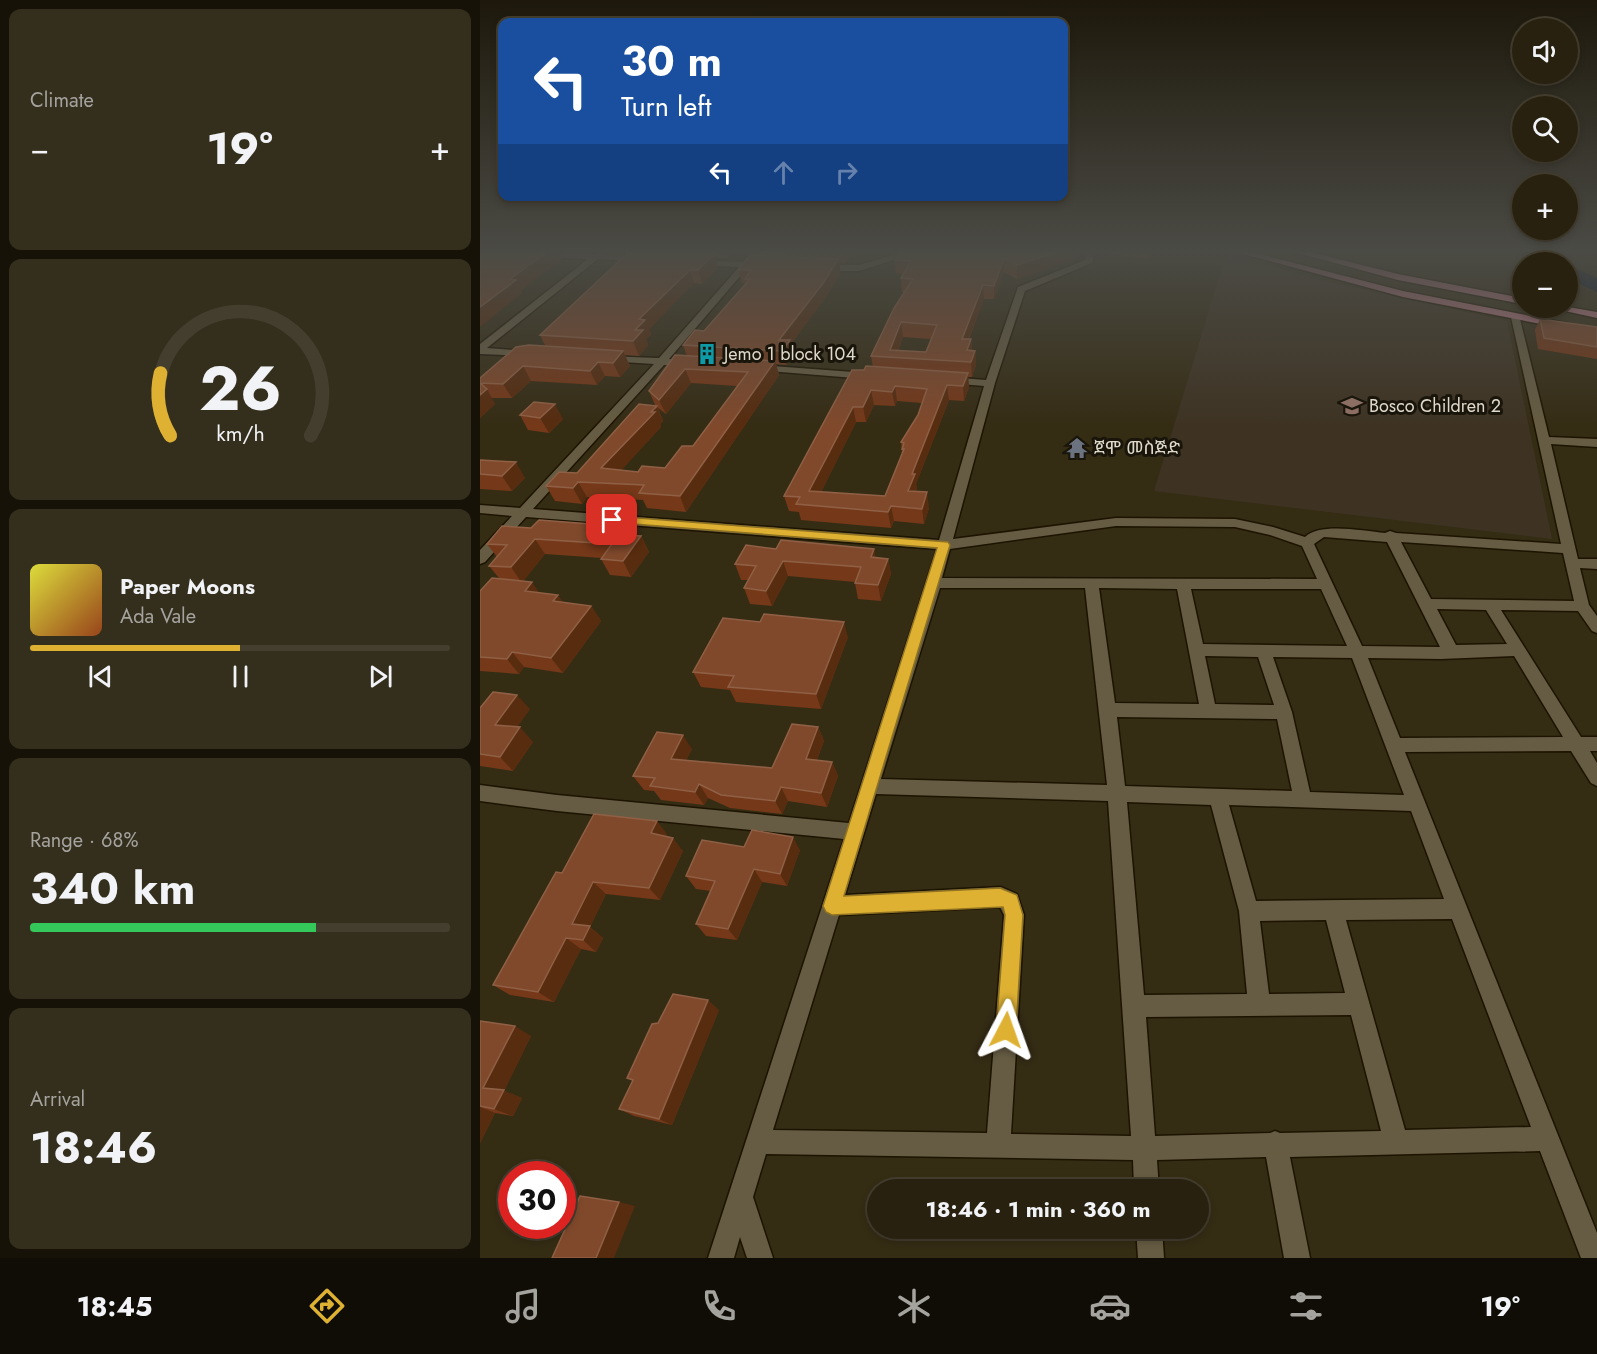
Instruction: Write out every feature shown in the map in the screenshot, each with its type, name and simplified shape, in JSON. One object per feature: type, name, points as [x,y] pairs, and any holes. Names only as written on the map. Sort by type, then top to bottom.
[{"type":"main road","points":[[1475,309],[1512,316]]},
{"type":"main road","points":[[1578,312],[1597,315]]},
{"type":"main road","points":[[1521,318],[1597,332]]},
{"type":"street","points":[[480,350],[531,309]]},
{"type":"street","points":[[480,559],[662,361],[707,309]]},
{"type":"street","points":[[721,1258],[934,583],[990,382],[1014,309]]},
{"type":"street","points":[[1516,318],[1581,606],[1597,627]]},
{"type":"street","points":[[480,350],[537,355]]},
{"type":"street","points":[[594,358],[697,364]]},
{"type":"street","points":[[742,367],[878,376]]},
{"type":"street","points":[[934,379],[990,382]]},
{"type":"street","points":[[1545,440],[1597,443]]},
{"type":"street","points":[[480,509],[944,545],[1116,522],[1235,523],[1273,531],[1307,543],[1324,584],[1358,653],[1546,1139],[1594,1254]]},
{"type":"street","points":[[1307,543],[1314,536],[1324,533],[1390,536],[1571,556],[1597,564]]},
{"type":"street","points":[[1390,536],[1448,645],[1448,651]]},
{"type":"street","points":[[934,583],[1092,586],[1324,584]]},
{"type":"street","points":[[1183,584],[1208,709]]},
{"type":"street","points":[[1092,586],[1110,710],[1118,795],[1146,1179]]},
{"type":"street","points":[[1425,603],[1581,606]]},
{"type":"street","points":[[1489,603],[1597,778]]},
{"type":"street","points":[[1196,650],[1358,653],[1518,650]]},
{"type":"street","points":[[1264,652],[1284,712],[1303,800]]},
{"type":"street","points":[[1110,710],[1208,709],[1284,712]]},
{"type":"street","points":[[1395,745],[1597,744]]},
{"type":"street","points":[[870,786],[1415,802]]},
{"type":"street","points":[[480,793],[557,803],[855,832]]},
{"type":"street","points":[[1218,798],[1249,911],[1259,1005]]},
{"type":"street","points":[[832,906],[1000,897],[1010,901],[1014,915],[998,1146]]},
{"type":"street","points":[[1249,911],[1456,909]]},
{"type":"street","points":[[1334,910],[1396,1142]]},
{"type":"street","points":[[1134,1006],[1359,1004]]},
{"type":"street","points":[[758,1142],[1144,1148],[1275,1143],[1546,1139]]},
{"type":"street","points":[[1275,1143],[1297,1258]]},
{"type":"street","points":[[740,1196],[760,1258]]},
{"type":"street","points":[[1150,1239],[1151,1258]]},
{"type":"shaded area","name":"Bosco Children 2","points":[[1209,309],[1451,309],[1507,321],[1552,539],[1154,491]]},
{"type":"building","points":[[568,309],[650,309],[639,319],[645,320],[635,330],[643,330],[633,341],[540,335]]},
{"type":"building","points":[[724,309],[803,309],[779,340],[790,340],[782,351],[683,345],[695,330],[704,331]]},
{"type":"building","points":[[894,309],[974,309],[962,339],[971,339],[967,350],[975,351],[971,362],[871,356]],"holes":[[[901,322],[937,325],[926,352],[890,350]]]},
{"type":"building","points":[[1540,319],[1597,327],[1597,347],[1544,338]]},
{"type":"building","points":[[529,345],[623,351],[613,363],[598,362],[590,371],[523,366],[503,384],[480,383],[480,378],[516,347]]},
{"type":"building","points":[[675,355],[775,361],[680,496],[639,493],[644,485],[578,482],[573,488],[546,486],[559,472],[577,473],[639,404],[657,406],[651,412],[655,412],[601,468],[638,472],[642,466],[665,468],[682,446],[693,446],[748,372],[685,369],[659,400],[649,391]]},
{"type":"building","points":[[866,366],[968,373],[963,386],[947,385],[912,474],[915,474],[908,491],[927,492],[922,509],[891,506],[888,512],[796,504],[800,497],[784,496],[852,370],[864,370]],"holes":[[[895,386],[927,389],[918,415],[901,442],[904,443],[902,449],[904,449],[885,496],[809,491],[853,407],[863,407],[871,390],[892,392]]]},
{"type":"building","points":[[480,383],[487,389],[480,395]]},
{"type":"building","points":[[534,402],[555,404],[540,418],[520,415]]},
{"type":"building","points":[[480,460],[516,462],[502,476],[480,474]]},
{"type":"building","points":[[539,520],[630,527],[625,535],[641,536],[623,561],[601,559],[612,544],[535,539],[511,567],[489,566],[507,545],[487,544],[502,526],[531,528]]},
{"type":"building","points":[[781,540],[874,549],[871,557],[888,559],[878,585],[855,583],[861,567],[783,561],[766,591],[744,588],[756,566],[735,564],[746,545],[776,549]]},
{"type":"building","points":[[492,578],[532,582],[525,591],[558,595],[553,601],[591,606],[551,658],[512,652],[507,659],[480,657],[480,591]]},
{"type":"building","points":[[764,614],[844,622],[816,694],[728,687],[734,676],[693,672],[723,618],[760,622]]},
{"type":"building","points":[[493,692],[517,695],[495,725],[520,727],[500,757],[480,754],[480,708]]},
{"type":"building","points":[[792,724],[818,727],[806,759],[832,762],[821,793],[781,787],[775,801],[721,795],[699,784],[695,792],[650,786],[655,778],[633,776],[657,732],[683,735],[671,759],[772,768]]},
{"type":"building","points":[[594,814],[657,821],[651,833],[673,838],[649,888],[593,882],[572,924],[590,926],[583,940],[566,938],[538,992],[493,985],[556,872],[562,873]]},
{"type":"building","points":[[752,830],[793,837],[780,874],[754,869],[728,929],[696,924],[715,881],[686,876],[702,840],[744,847]]},
{"type":"building","points":[[673,994],[708,1000],[659,1119],[619,1109],[633,1080],[627,1078],[652,1024],[658,1023]]},
{"type":"building","points":[[480,1021],[515,1026],[483,1088],[504,1090],[494,1109],[480,1106]]},
{"type":"building","points":[[580,1196],[619,1202],[596,1258],[552,1258],[561,1239],[576,1239],[576,1205]]},
{"type":"place","name":"Jemo 1 block 104","points":[[707,354]]},
{"type":"place","name":"Bosco Children 2","points":[[1352,406]]},
{"type":"place","name":"ጀሞ መስጅድ","points":[[1077,448]]},
{"type":"route","points":[[612,520],[944,545],[832,906],[1000,897],[1010,901],[1014,915],[1006,1030]]}]
